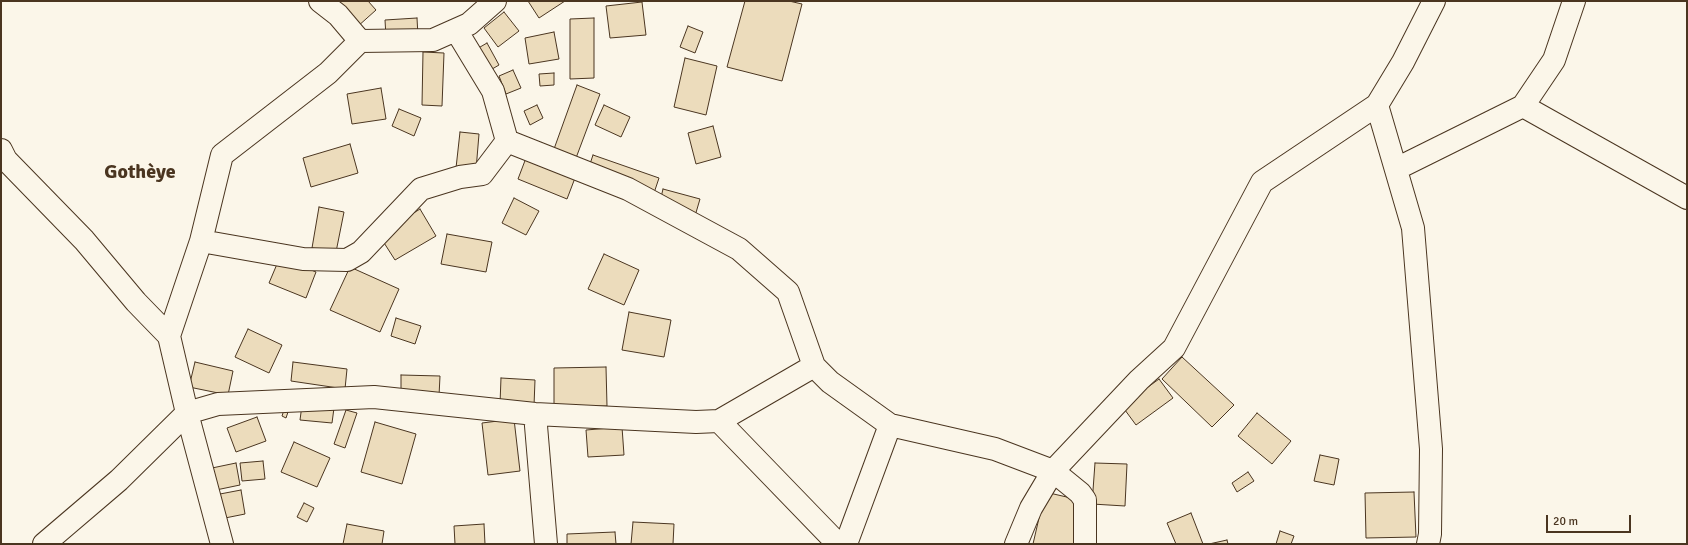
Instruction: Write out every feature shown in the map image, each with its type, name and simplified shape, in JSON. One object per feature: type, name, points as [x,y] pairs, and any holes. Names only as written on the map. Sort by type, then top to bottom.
[{"type":"street","points":[[320,1],[338,15],[360,41]]},
{"type":"street","points":[[222,544],[186,413],[169,336],[202,241],[222,155],[328,73],[360,41],[433,40],[469,24],[496,1]]},
{"type":"street","points":[[1016,544],[1030,508],[1052,471],[1139,380],[1174,348],[1262,182],[1377,105],[1403,62],[1434,1]]},
{"type":"street","points":[[1396,169],[1523,106],[1554,60],[1574,1]]},
{"type":"street","points":[[456,30],[493,91],[507,141]]},
{"type":"street","points":[[1377,105],[1413,228],[1431,449],[1430,534],[1428,544]]},
{"type":"street","points":[[1523,106],[1687,198]]},
{"type":"street","points":[[202,241],[303,259],[347,260],[361,252],[421,189],[460,177],[482,174],[507,141]]},
{"type":"street","points":[[507,141],[628,189],[739,250],[788,292],[814,366],[830,382],[890,425],[995,450],[1052,471],[1080,493],[1085,500],[1084,544]]},
{"type":"street","points":[[1,150],[6,160],[84,240],[136,302],[169,336]]},
{"type":"street","points":[[44,544],[119,480],[186,413],[218,404],[374,397],[535,414],[719,422],[814,366]]},
{"type":"street","points":[[535,414],[546,544]]},
{"type":"street","points":[[719,422],[838,544]]},
{"type":"street","points":[[846,544],[890,425]]},
{"type":"building","points":[[336,1],[368,1],[376,10],[357,27]]},
{"type":"building","points":[[528,1],[565,1],[539,18]]},
{"type":"building","points":[[745,1],[789,1],[802,4],[782,81],[727,67]]},
{"type":"building","points":[[642,2],[646,35],[610,38],[606,6]]},
{"type":"building","points":[[504,12],[519,31],[498,47],[484,28]]},
{"type":"building","points":[[417,18],[418,36],[386,37],[385,20]]},
{"type":"building","points":[[594,18],[594,78],[570,79],[570,19]]},
{"type":"building","points":[[688,26],[703,32],[695,53],[680,47]]},
{"type":"building","points":[[554,32],[559,59],[529,64],[525,38]]},
{"type":"building","points":[[487,43],[499,65],[487,72],[475,50]]},
{"type":"building","points":[[423,52],[444,53],[442,106],[422,105]]},
{"type":"building","points":[[685,58],[717,66],[706,115],[674,107]]},
{"type":"building","points":[[513,70],[521,88],[506,94],[499,76]]},
{"type":"building","points":[[554,73],[554,85],[540,86],[539,74]]},
{"type":"building","points":[[577,85],[600,94],[576,158],[554,149]]},
{"type":"building","points":[[381,88],[386,119],[352,124],[347,94]]},
{"type":"building","points":[[537,105],[543,118],[530,125],[524,111]]},
{"type":"building","points":[[604,105],[630,117],[621,137],[595,125]]},
{"type":"building","points":[[399,109],[421,118],[414,136],[392,126]]},
{"type":"building","points":[[713,126],[721,157],[696,164],[688,133]]},
{"type":"building","points":[[460,132],[479,134],[476,170],[456,168]]},
{"type":"building","points":[[350,144],[358,173],[311,187],[303,158]]},
{"type":"building","points":[[593,155],[659,178],[654,193],[588,170]]},
{"type":"building","points":[[526,158],[575,178],[567,199],[518,179]]},
{"type":"building","points":[[663,189],[700,199],[695,216],[659,206]]},
{"type":"building","points":[[514,198],[539,211],[526,235],[502,223]]},
{"type":"building","points":[[319,207],[344,212],[336,252],[312,248]]},
{"type":"building","points":[[420,209],[436,236],[395,260],[379,235]]},
{"type":"building","points":[[447,234],[492,242],[486,272],[441,264]]},
{"type":"building","points":[[604,254],[639,270],[624,305],[588,289]]},
{"type":"building","points":[[280,257],[316,272],[306,298],[269,283]]},
{"type":"building","points":[[350,267],[399,289],[380,332],[330,310]]},
{"type":"building","points":[[629,312],[671,320],[664,357],[622,350]]},
{"type":"building","points":[[396,318],[421,326],[415,344],[391,336]]},
{"type":"building","points":[[248,329],[282,345],[269,373],[235,357]]},
{"type":"building","points":[[1182,357],[1234,405],[1212,427],[1162,379]]},
{"type":"building","points":[[195,362],[233,371],[228,395],[189,387]]},
{"type":"building","points":[[293,362],[347,369],[345,389],[291,381]]},
{"type":"building","points":[[606,367],[607,406],[554,407],[554,368]]},
{"type":"building","points":[[401,375],[440,376],[439,396],[401,395]]},
{"type":"building","points":[[501,378],[535,380],[534,406],[500,404]]},
{"type":"building","points":[[1159,379],[1173,398],[1136,425],[1122,406]]},
{"type":"building","points":[[286,404],[290,406],[286,418],[282,416]]},
{"type":"building","points":[[302,405],[334,408],[332,423],[300,420]]},
{"type":"building","points":[[346,410],[357,413],[345,448],[334,444]]},
{"type":"building","points":[[1257,413],[1291,441],[1272,464],[1238,436]]},
{"type":"building","points":[[257,417],[266,441],[236,452],[227,428]]},
{"type":"building","points":[[514,419],[520,471],[488,475],[482,423]]},
{"type":"building","points":[[375,422],[416,434],[402,484],[361,472]]},
{"type":"building","points":[[622,427],[624,455],[588,457],[586,430]]},
{"type":"building","points":[[294,442],[330,458],[317,487],[281,472]]},
{"type":"building","points":[[1320,455],[1339,459],[1334,485],[1314,481]]},
{"type":"building","points":[[263,461],[265,479],[242,481],[240,463]]},
{"type":"building","points":[[236,463],[240,485],[216,490],[212,468]]},
{"type":"building","points":[[1095,463],[1127,464],[1125,506],[1092,504]]},
{"type":"building","points":[[1248,472],[1254,481],[1237,492],[1232,483]]},
{"type":"building","points":[[241,490],[245,514],[225,518],[220,494]]},
{"type":"building","points":[[1045,492],[1084,501],[1074,544],[1033,544]]},
{"type":"building","points":[[1414,492],[1416,537],[1366,538],[1365,493]]},
{"type":"building","points":[[304,503],[314,508],[307,522],[297,517]]},
{"type":"building","points":[[1191,513],[1203,544],[1176,544],[1167,523]]},
{"type":"building","points":[[633,522],[674,524],[673,544],[631,544]]},
{"type":"building","points":[[347,524],[384,531],[382,544],[343,544]]},
{"type":"building","points":[[484,524],[485,544],[455,544],[454,526]]},
{"type":"building","points":[[1280,531],[1294,536],[1291,544],[1276,544]]},
{"type":"building","points":[[615,532],[616,544],[567,544],[567,534]]},
{"type":"building","points":[[1227,540],[1228,544],[1209,544]]},
{"type":"district","name":"Gothèye","points":[[140,173]]}]
